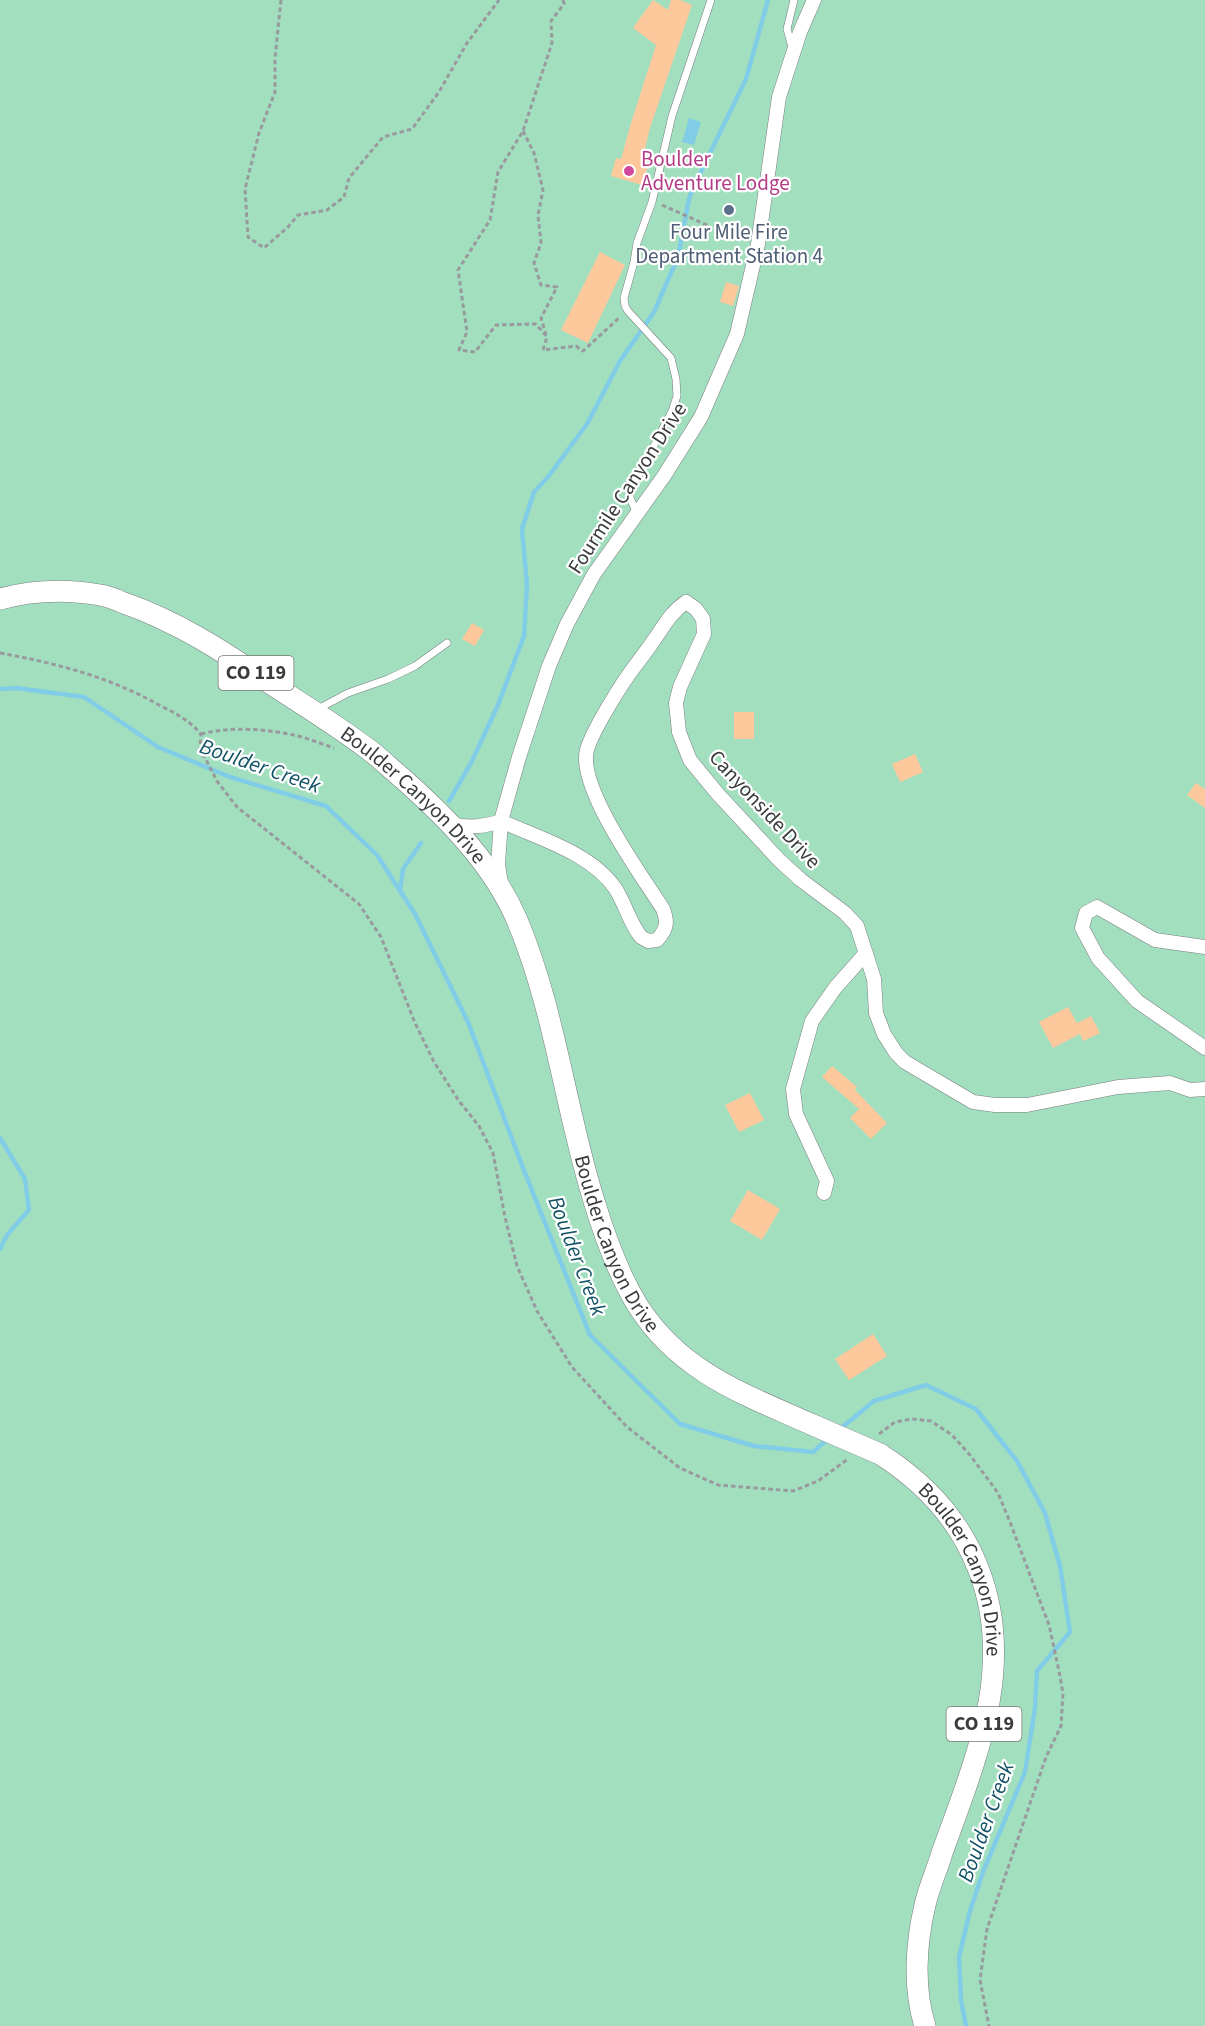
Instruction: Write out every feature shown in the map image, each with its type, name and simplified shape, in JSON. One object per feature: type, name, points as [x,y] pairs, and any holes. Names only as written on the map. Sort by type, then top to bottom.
[{"type":"main road","name":"Boulder Canyon Drive","points":[[0,599],[21,594],[60,591],[102,595],[158,614],[235,659],[371,751],[449,824],[483,863],[501,889],[515,916],[539,979],[557,1049],[580,1157],[602,1225],[617,1266],[637,1304],[655,1330],[677,1353],[705,1373],[813,1425],[880,1454],[904,1469],[928,1491],[952,1519],[971,1551],[984,1584],[994,1625],[995,1658],[990,1701],[971,1773],[925,1903],[918,1946],[917,1984],[925,2026]]},
{"type":"street","name":"Fourmile Canyon Drive","points":[[501,889],[498,864],[501,821],[549,666],[567,624],[594,574],[664,476],[701,417],[737,334],[758,244],[779,97],[793,52],[814,0]]},
{"type":"street","name":"Canyonside Drive","points":[[501,821],[590,861],[616,890],[641,937],[648,941],[657,940],[666,930],[667,920],[663,909],[605,815],[586,772],[586,751],[630,673],[665,621],[686,602],[696,609],[703,619],[704,634],[680,687],[676,703],[679,732],[690,760],[778,860],[845,913],[857,926],[874,979],[876,1013],[884,1034],[896,1053],[905,1062],[973,1102],[995,1105],[1027,1105],[1118,1088],[1170,1083],[1190,1090],[1205,1089]]},
{"type":"street","points":[[449,824],[479,827],[501,821]]},
{"type":"street","points":[[1205,947],[1155,940],[1097,907],[1086,913],[1082,928],[1098,958],[1137,1001],[1205,1048]]},
{"type":"street","points":[[824,1193],[827,1181],[796,1114],[793,1089],[812,1021],[835,988],[866,953]]},
{"type":"lane","points":[[637,513],[630,498],[630,492],[672,411],[677,396],[671,358],[628,311],[624,298],[637,243],[652,202],[672,116],[711,0]]},
{"type":"lane","points":[[793,52],[787,29],[794,0]]},
{"type":"lane","points":[[313,712],[348,693],[416,666],[447,643]]},
{"type":"path","points":[[281,0],[275,58],[275,92],[259,133],[245,189],[248,237],[264,248],[298,215],[327,210],[344,197],[349,178],[383,137],[412,129],[440,92],[467,43],[499,0]]},
{"type":"path","points":[[547,338],[536,324],[496,325],[475,352],[459,350],[467,332],[458,270],[490,220],[498,172],[523,131],[552,43],[551,21],[564,4],[563,0]]},
{"type":"path","points":[[523,131],[534,153],[543,190],[538,215],[541,243],[534,263],[541,285],[557,287],[541,318],[547,338],[543,350],[576,346],[583,351],[628,311]]},
{"type":"path","points":[[669,207],[709,226]]},
{"type":"path","points":[[0,653],[78,671],[138,693],[190,721],[201,734],[200,748],[217,781]]},
{"type":"path","points":[[201,734],[222,728],[306,738]]},
{"type":"path","points":[[989,2026],[980,1980],[987,1929],[1046,1756],[1061,1726],[1063,1693],[1048,1625],[1010,1522]]},
{"type":"green space","points":[[0,0],[1205,0],[1205,2026],[0,2026]]},
{"type":"water","points":[[689,118],[701,122],[694,145],[682,142]]},
{"type":"building","points":[[653,0],[668,10],[671,0],[680,0],[692,5],[650,128],[641,165],[648,167],[642,185],[611,176],[616,158],[621,159],[656,45],[633,28]]},
{"type":"building","points":[[600,252],[625,265],[588,343],[561,330]]},
{"type":"building","points":[[726,282],[739,286],[733,306],[720,302]]},
{"type":"building","points":[[472,623],[484,630],[475,646],[462,639]]},
{"type":"building","points":[[734,712],[754,712],[754,739],[734,739]]},
{"type":"building","points":[[915,754],[923,772],[900,782],[892,764]]},
{"type":"building","points":[[1196,783],[1205,789],[1205,808],[1187,795]]},
{"type":"building","points":[[1068,1007],[1077,1023],[1091,1016],[1100,1033],[1083,1041],[1080,1034],[1053,1048],[1039,1022]]},
{"type":"building","points":[[832,1066],[857,1087],[855,1090],[887,1123],[871,1139],[850,1118],[859,1109],[822,1077]]},
{"type":"building","points":[[750,1093],[764,1120],[739,1132],[725,1105]]},
{"type":"building","points":[[748,1190],[780,1209],[762,1240],[730,1221]]},
{"type":"building","points":[[873,1334],[887,1356],[849,1380],[835,1359]]},
{"type":"waterway","points":[[449,801],[471,763],[498,705],[524,636],[527,585],[522,529],[534,492],[548,477],[587,424],[620,361],[654,312],[678,257],[693,188],[746,79],[768,0]]},
{"type":"waterway","name":"Boulder Creek","points":[[0,689],[16,688],[84,697],[158,747],[230,777],[326,806],[377,855],[415,914],[468,1022],[590,1335],[680,1424],[754,1446],[813,1452],[829,1438]]},
{"type":"waterway","points":[[400,891],[403,869],[421,843]]},
{"type":"waterway","name":"Boulder Creek","points":[[0,1138],[25,1179],[29,1210],[7,1235],[0,1249]]},
{"type":"waterway","name":"Boulder Creek","points":[[840,1429],[874,1401],[926,1385],[976,1409],[1017,1461],[1045,1513],[1060,1566],[1070,1632],[1037,1671],[1035,1708],[1025,1772],[983,1872],[970,1911],[959,1957],[961,2000],[966,2026]]},
{"type":"place","name":"Boulder Adventure Lodge","points":[[629,171]]},
{"type":"place","name":"Four Mile Fire Department Station 4","points":[[729,210]]}]
